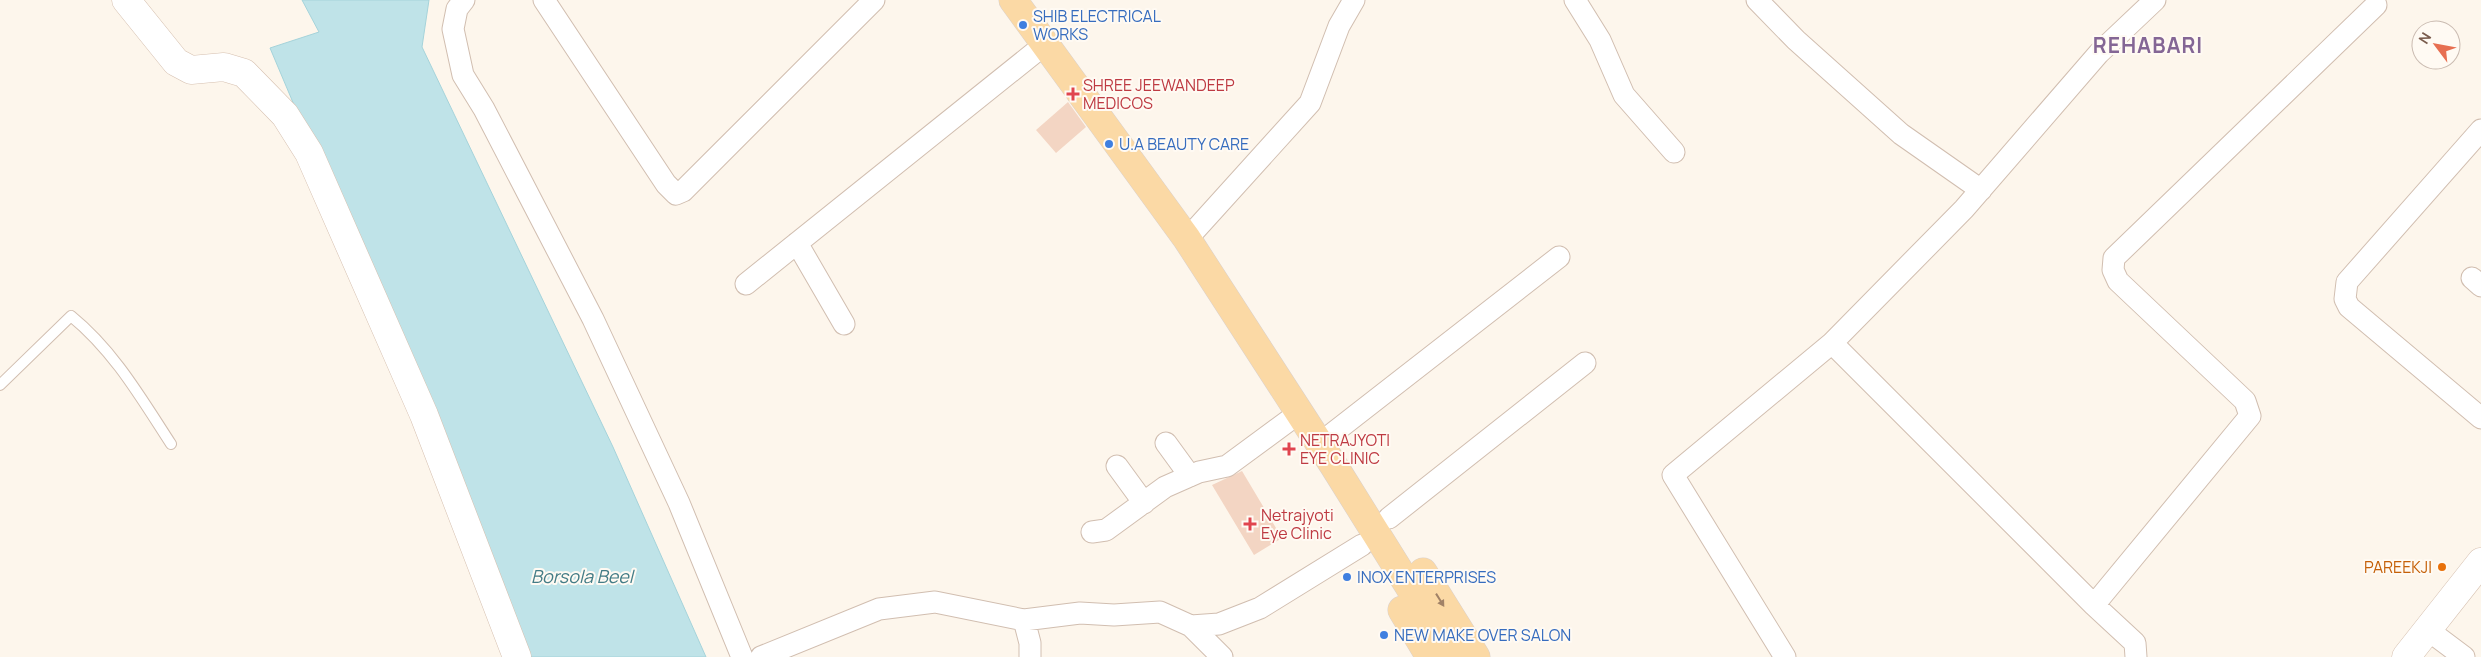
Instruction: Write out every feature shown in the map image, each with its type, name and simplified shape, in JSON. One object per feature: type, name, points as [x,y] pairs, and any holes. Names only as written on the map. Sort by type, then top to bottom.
[{"type":"main road","points":[[1012,0],[1187,239],[1334,466],[1453,657]]},
{"type":"main road","points":[[1334,466],[1353,473],[1389,518],[1476,657]]},
{"type":"main road","points":[[1334,466],[1331,497],[1430,657]]},
{"type":"street","points":[[126,0],[176,62],[191,70],[224,67],[244,73],[285,115],[309,153],[424,415],[518,657]]},
{"type":"street","points":[[464,0],[457,9],[453,29],[463,75],[484,109],[593,319],[679,503],[742,657]]},
{"type":"street","points":[[544,0],[666,184],[676,194],[683,191],[874,0]]},
{"type":"street","points":[[1187,239],[1310,103],[1339,26],[1354,0]]},
{"type":"street","points":[[1575,0],[1600,40],[1624,95],[1674,152]]},
{"type":"street","points":[[1757,0],[1796,40],[1901,134],[1981,190]]},
{"type":"street","points":[[1785,657],[1673,475],[1832,343],[1981,190],[2099,53],[2155,0]]},
{"type":"street","points":[[2094,606],[2250,416],[2245,400],[2118,281],[2113,270],[2114,258],[2376,5]]},
{"type":"street","points":[[746,284],[1044,45]]},
{"type":"street","points":[[2481,130],[2374,249],[2347,282],[2344,299],[2349,307],[2481,418]]},
{"type":"street","points":[[797,243],[844,324]]},
{"type":"street","points":[[1318,444],[1559,257]]},
{"type":"street","points":[[1832,343],[2094,606],[2135,643],[2136,657]]},
{"type":"street","points":[[1389,518],[1585,363]]},
{"type":"street","points":[[1092,532],[1106,530],[1165,487],[1190,476],[1227,466],[1299,413]]},
{"type":"street","points":[[1166,444],[1190,476]]},
{"type":"street","points":[[1117,466],[1144,503]]},
{"type":"street","points":[[1191,626],[1219,624],[1260,608],[1362,546]]},
{"type":"street","points":[[2406,657],[2481,562]]},
{"type":"street","points":[[761,657],[879,609],[935,602],[1024,620],[1080,613],[1114,615],[1160,612],[1191,626],[1222,657]]},
{"type":"street","points":[[1024,620],[1030,643],[1030,657]]},
{"type":"street","points":[[2428,630],[2464,657]]},
{"type":"lane","points":[[0,385],[71,316],[89,330],[111,354],[172,444]]},
{"type":"water","name":"Borsola Beel","points":[[302,0],[429,0],[422,47],[613,447],[706,657],[527,657],[270,48],[319,32]]},
{"type":"building","points":[[1068,102],[1086,127],[1056,153],[1036,130]]},
{"type":"building","points":[[1242,471],[1282,538],[1254,555],[1212,485]]},
{"type":"place","name":"SHIB ELECTRICAL WORKS","points":[[1023,25]]},
{"type":"place","name":"SHREE JEEWANDEEP MEDICOS","points":[[1073,94]]},
{"type":"place","name":"U.A BEAUTY CARE","points":[[1109,144]]},
{"type":"place","name":"NETRAJYOTI EYE CLINIC","points":[[1289,449]]},
{"type":"place","name":"Netrajyoti Eye Clinic","points":[[1250,524]]},
{"type":"place","name":"PAREEKJI","points":[[2442,567]]},
{"type":"place","name":"INOX ENTERPRISES","points":[[1347,577]]},
{"type":"place","name":"NEW MAKE OVER SALON","points":[[1384,635]]},
{"type":"district","name":"REHABARI","points":[[2148,45]]}]
